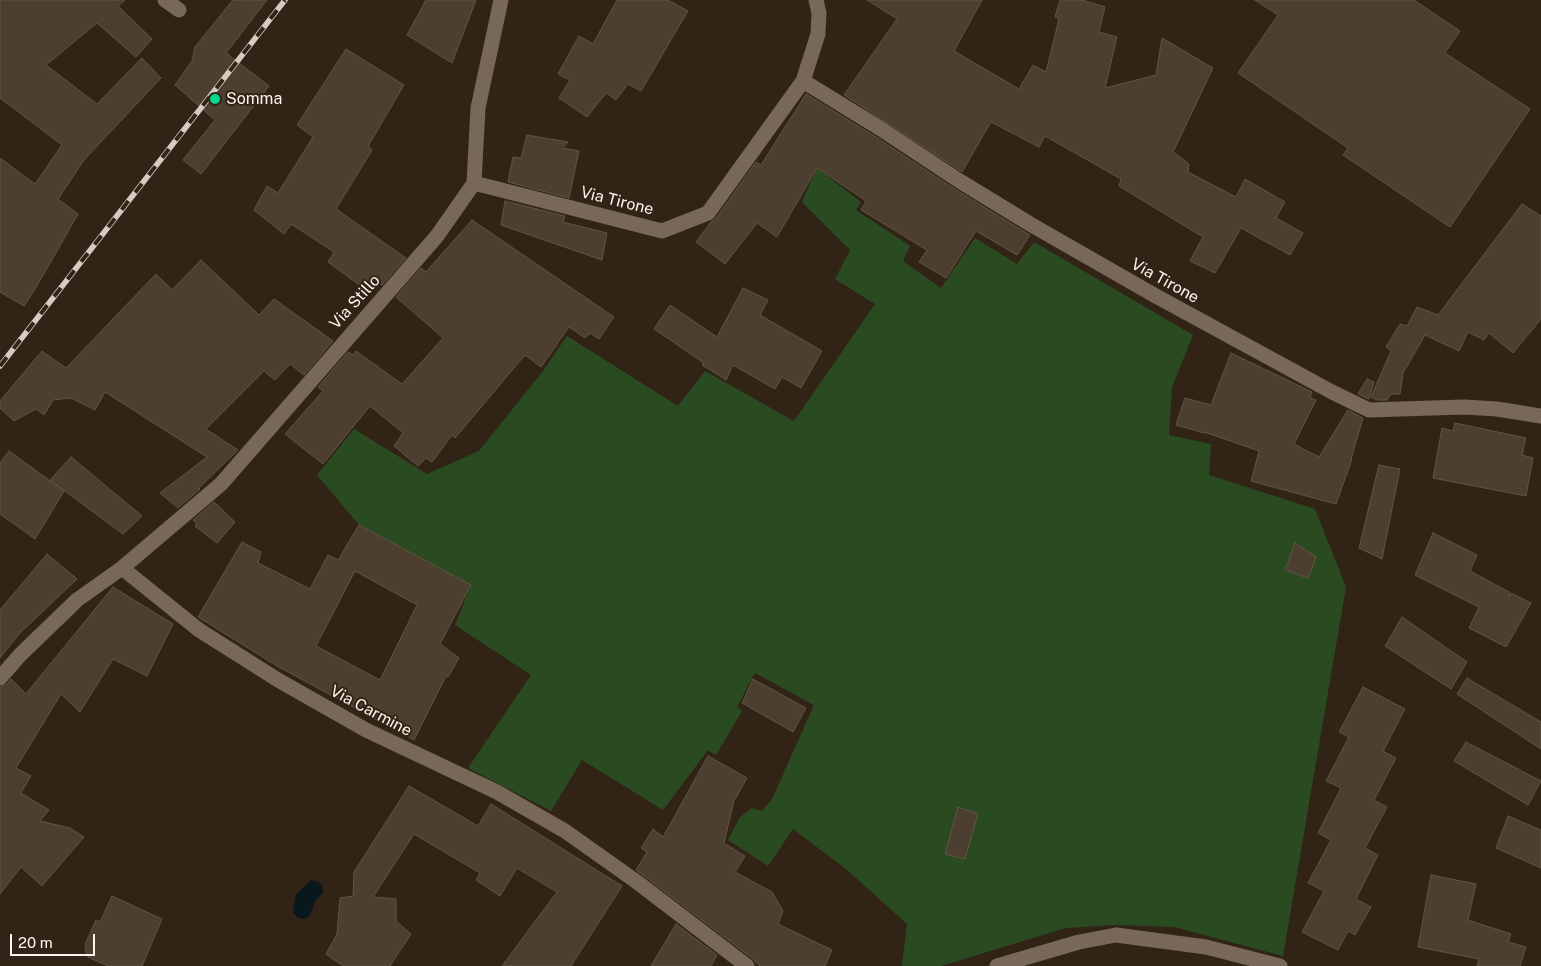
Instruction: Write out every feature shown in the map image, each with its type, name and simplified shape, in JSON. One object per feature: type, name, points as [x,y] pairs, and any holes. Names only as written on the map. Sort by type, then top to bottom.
[{"type":"street","points":[[166,0],[179,10]]},
{"type":"street","points":[[474,183],[478,108],[501,0]]},
{"type":"street","name":"Via Tirone","points":[[474,183],[662,231],[708,213],[803,81],[818,34],[819,13],[816,0]]},
{"type":"street","name":"Via Tirone","points":[[803,81],[881,129],[958,180],[1038,228],[1154,295],[1306,378],[1370,410],[1464,406],[1541,416]]},
{"type":"street","name":"Via Stillo","points":[[122,568],[221,484],[437,236],[474,183]]},
{"type":"street","points":[[0,678],[20,654],[77,600],[122,568]]},
{"type":"street","name":"Via Carmine","points":[[122,568],[199,630],[278,680],[366,730],[497,792],[565,831],[637,882],[747,966]]},
{"type":"street","points":[[996,966],[1079,942],[1116,935],[1206,947],[1280,966]]},
{"type":"green space","points":[[817,168],[861,202],[856,210],[910,246],[903,261],[941,288],[975,238],[1017,264],[1034,242],[1193,335],[1172,387],[1169,435],[1211,444],[1209,475],[1315,509],[1346,587],[1283,956],[1174,927],[1115,925],[1066,928],[941,966],[902,966],[907,924],[846,869],[793,829],[768,866],[728,840],[740,817],[752,808],[762,811],[772,799],[814,705],[755,673],[737,707],[742,711],[716,755],[708,750],[663,810],[582,760],[551,811],[468,768],[531,675],[455,625],[471,585],[359,525],[317,475],[354,429],[427,474],[479,451],[543,371],[567,336],[678,406],[705,371],[794,421],[875,304],[835,279],[850,250],[802,202]]},
{"type":"shaded area","points":[[311,880],[322,885],[323,893],[316,900],[310,915],[305,919],[299,918],[293,913],[296,894]]},
{"type":"building","points":[[0,0],[125,0],[118,6],[152,39],[136,57],[97,23],[46,65],[97,104],[142,58],[161,78],[84,160],[58,199],[78,214],[24,306],[0,292],[0,158],[35,184],[62,145],[0,98]]},
{"type":"building","points":[[233,0],[267,0],[226,53],[269,86],[201,174],[183,160],[215,120],[175,85],[192,61],[195,47]]},
{"type":"building","points":[[426,0],[476,0],[452,63],[407,35]]},
{"type":"building","points":[[617,0],[668,0],[688,11],[641,91],[628,84],[616,100],[606,93],[587,117],[559,98],[570,80],[558,74],[579,36],[593,44]]},
{"type":"building","points":[[867,0],[982,0],[954,51],[1019,89],[1033,65],[1046,72],[1059,19],[1055,17],[1060,0],[1082,0],[1105,7],[1099,32],[1117,37],[1105,88],[1156,75],[1162,38],[1213,68],[1173,152],[1189,164],[1188,172],[1236,197],[1245,179],[1285,202],[1276,218],[1303,233],[1290,255],[1241,228],[1215,273],[1190,261],[1203,237],[1119,186],[1121,179],[1045,136],[1039,147],[991,122],[962,172],[844,95],[897,19]]},
{"type":"building","points":[[1255,0],[1414,0],[1460,31],[1445,53],[1530,109],[1450,227],[1343,155],[1348,148],[1238,73],[1278,15]]},
{"type":"building","points":[[346,49],[404,85],[368,146],[372,150],[336,209],[406,258],[382,285],[374,279],[366,290],[328,262],[334,252],[291,224],[284,234],[254,210],[267,186],[278,193],[313,137],[297,125]]},
{"type":"building","points":[[806,94],[1030,235],[1017,255],[976,231],[946,278],[919,262],[927,250],[861,210],[866,201],[817,168],[777,237],[757,223],[725,264],[696,242],[716,218],[756,162],[761,165]]},
{"type":"building","points":[[527,135],[568,142],[563,148],[579,151],[569,198],[508,182],[513,157],[521,158]]},
{"type":"building","points":[[505,201],[565,216],[563,222],[607,233],[602,260],[501,225]]},
{"type":"building","points":[[1522,204],[1541,216],[1541,319],[1513,353],[1489,333],[1484,340],[1468,332],[1459,351],[1425,335],[1403,373],[1400,394],[1391,394],[1387,400],[1377,400],[1371,397],[1391,351],[1386,347],[1400,324],[1407,326],[1417,307],[1438,315]]},
{"type":"building","points":[[472,220],[614,317],[599,339],[590,333],[585,338],[569,327],[541,367],[525,355],[455,438],[452,435],[432,462],[426,458],[418,466],[394,446],[403,433],[370,406],[323,464],[285,434],[323,391],[318,387],[348,352],[353,355],[356,351],[402,384],[443,338],[396,297],[421,268],[426,272]]},
{"type":"building","points":[[201,260],[259,315],[274,299],[333,341],[304,375],[290,364],[275,380],[264,371],[206,429],[238,450],[200,489],[178,508],[160,493],[207,457],[105,392],[95,410],[71,398],[53,400],[44,415],[36,409],[14,421],[0,408],[0,401],[42,351],[66,368],[156,274],[172,290]]},
{"type":"building","points":[[743,288],[768,300],[760,315],[822,351],[801,388],[782,377],[775,389],[733,365],[726,380],[702,365],[704,363],[654,329],[670,305],[717,337]]},
{"type":"building","points":[[1231,353],[1312,392],[1310,398],[1316,400],[1294,444],[1319,457],[1348,410],[1363,418],[1352,459],[1336,504],[1251,481],[1259,451],[1204,432],[1176,425],[1185,398],[1211,405]]},
{"type":"building","points":[[1367,379],[1374,382],[1369,399],[1358,394]]},
{"type":"building","points":[[1455,423],[1526,438],[1522,455],[1533,458],[1526,496],[1433,478],[1442,428],[1453,431]]},
{"type":"building","points":[[9,451],[64,491],[35,539],[0,514],[0,463]]},
{"type":"building","points":[[71,457],[142,516],[123,534],[50,480]]},
{"type":"building","points":[[1379,465],[1400,469],[1382,559],[1359,548]]},
{"type":"building","points":[[214,502],[235,522],[217,543],[195,526],[197,524],[193,520]]},
{"type":"building","points":[[359,525],[471,585],[440,644],[459,658],[448,677],[446,676],[414,740],[277,666],[198,617],[242,542],[261,552],[258,563],[310,589],[328,555],[338,560]],"holes":[[[355,571],[417,605],[380,680],[316,646]]]},
{"type":"building","points":[[1433,533],[1477,555],[1470,571],[1509,592],[1509,597],[1511,593],[1531,603],[1506,647],[1469,628],[1479,607],[1415,575]]},
{"type":"building","points":[[1295,543],[1316,557],[1308,578],[1285,570]]},
{"type":"building","points":[[47,554],[77,579],[20,633],[0,658],[0,610]]},
{"type":"building","points":[[113,587],[173,624],[147,676],[113,659],[80,712],[61,694],[16,768],[31,776],[21,793],[49,810],[40,821],[70,828],[84,837],[42,886],[21,867],[0,894],[0,687],[7,684],[11,679],[26,694]]},
{"type":"building","points":[[1402,617],[1467,662],[1451,689],[1385,646]]},
{"type":"building","points":[[1467,678],[1541,722],[1541,749],[1457,694]]},
{"type":"building","points":[[753,679],[806,708],[793,732],[742,703]]},
{"type":"building","points":[[1363,687],[1405,709],[1383,751],[1396,758],[1374,800],[1387,807],[1365,848],[1378,855],[1356,899],[1371,907],[1355,935],[1348,931],[1338,950],[1302,932],[1324,891],[1308,883],[1331,840],[1318,833],[1341,788],[1326,781],[1349,737],[1339,732]]},
{"type":"building","points":[[1466,742],[1541,781],[1528,805],[1454,761]]},
{"type":"building","points":[[708,756],[747,778],[734,801],[724,843],[745,856],[735,872],[772,892],[783,911],[778,924],[832,950],[825,966],[760,966],[636,870],[647,852],[641,848],[653,829],[663,837]]},
{"type":"building","points":[[409,786],[478,826],[491,804],[622,886],[571,966],[502,966],[557,892],[517,868],[500,896],[476,880],[480,873],[414,834],[373,897],[396,899],[396,921],[411,934],[390,966],[343,966],[326,954],[337,934],[340,898],[353,896],[354,872]]},
{"type":"building","points":[[958,807],[978,814],[965,859],[945,854]]},
{"type":"building","points":[[1508,816],[1541,830],[1541,868],[1496,848]]},
{"type":"building","points":[[1431,875],[1476,884],[1468,920],[1511,934],[1508,942],[1526,947],[1520,966],[1477,966],[1479,959],[1418,947]]},
{"type":"building","points":[[112,896],[162,919],[142,966],[108,966],[88,957],[85,950],[86,942],[96,920],[100,922]]},
{"type":"building","points":[[676,924],[717,955],[711,966],[651,966]]},
{"type":"railway","points":[[0,366],[285,0]]},
{"type":"place","name":"Somma","points":[[215,99]]}]
